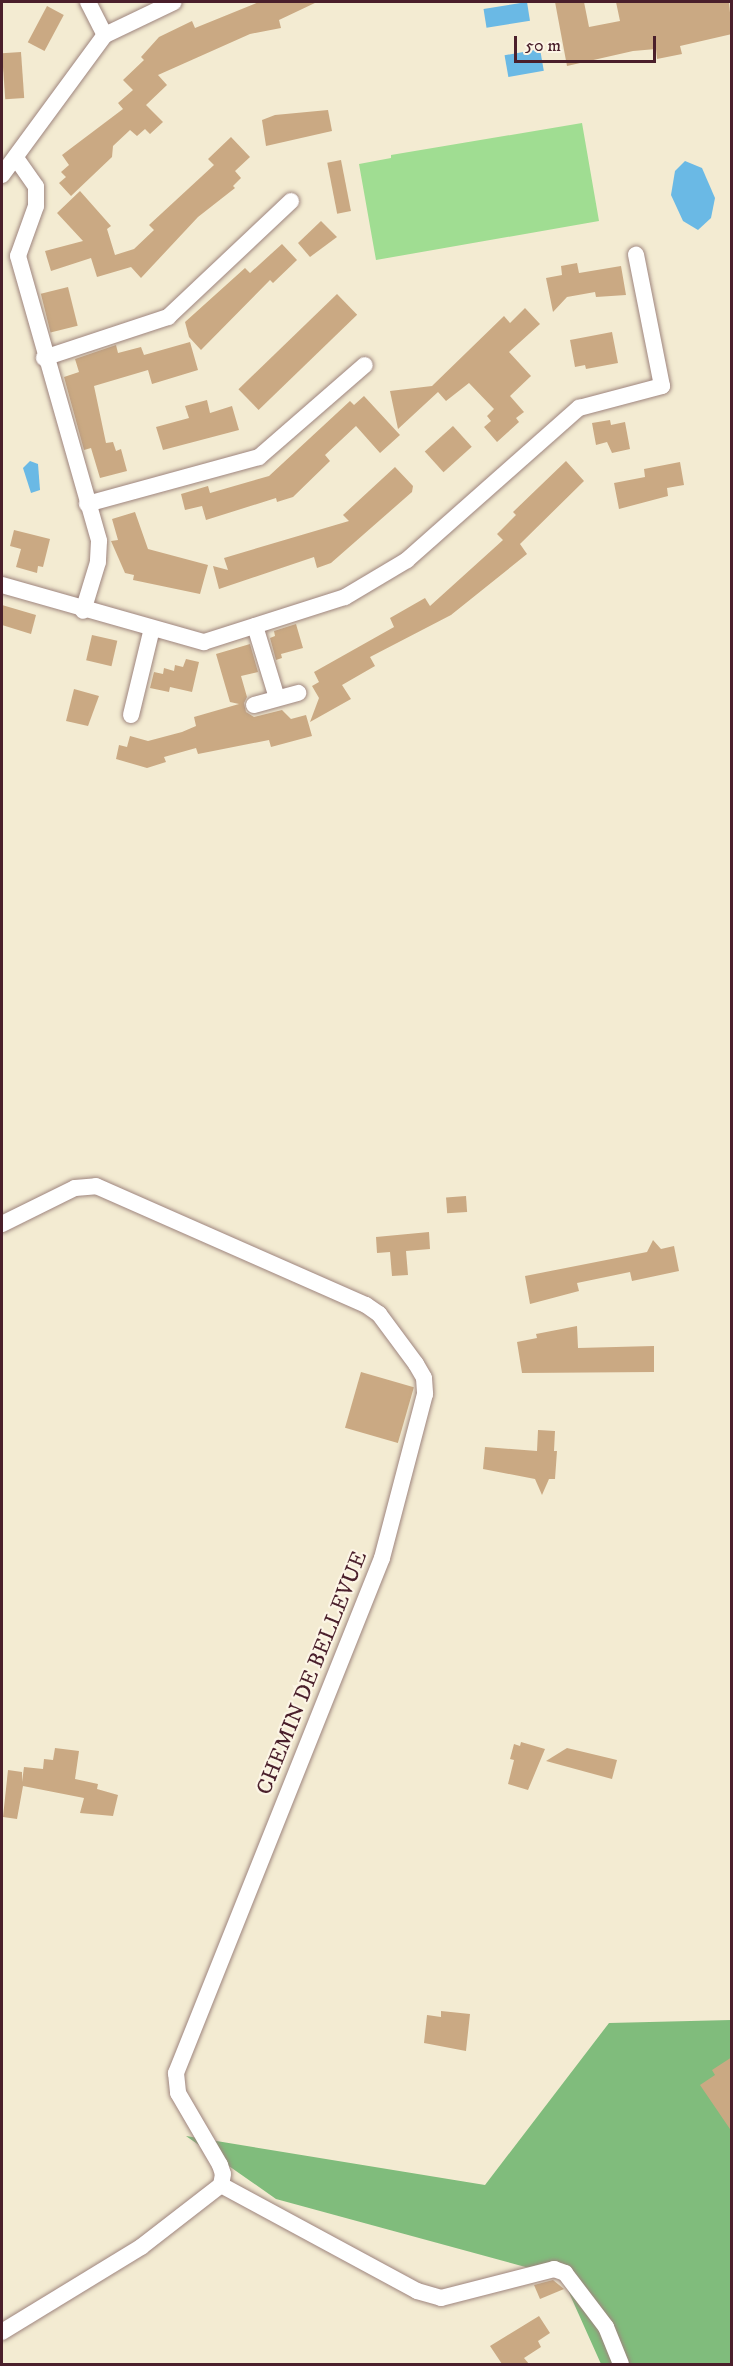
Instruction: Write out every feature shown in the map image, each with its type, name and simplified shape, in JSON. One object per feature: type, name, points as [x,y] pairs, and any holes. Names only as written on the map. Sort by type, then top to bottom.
[{"type":"street","points":[[88,2],[105,35]]},
{"type":"street","points":[[2,175],[105,35],[174,2]]},
{"type":"street","points":[[16,158],[36,187],[36,206],[18,256],[44,358],[99,541],[98,562],[83,611]]},
{"type":"street","points":[[44,358],[168,317],[291,201]]},
{"type":"street","points":[[2,585],[83,611],[204,642],[345,597],[407,560],[579,408],[662,386],[636,255]]},
{"type":"street","points":[[87,504],[259,457],[365,365]]},
{"type":"street","points":[[255,626],[277,698]]},
{"type":"street","points":[[130,715],[152,628]]},
{"type":"street","points":[[254,705],[298,693]]},
{"type":"street","name":"CHEMIN DE BELLEVUE","points":[[2,1224],[75,1188],[96,1186],[366,1305],[379,1314],[424,1378],[425,1394],[420,1421],[382,1558],[176,2073],[178,2093],[224,2174],[220,2185]]},
{"type":"street","points":[[2,2332],[141,2247],[220,2185],[417,2291],[441,2298],[554,2269],[565,2273],[606,2327],[621,2364]]},
{"type":"green space","points":[[582,123],[599,221],[376,260],[359,164],[391,158],[391,155]]},
{"type":"green space","points":[[731,2020],[731,2364],[601,2364],[562,2277],[276,2199],[186,2136],[485,2185],[609,2023]]},
{"type":"water","points":[[527,2],[530,21],[487,28],[484,9]]},
{"type":"water","points":[[540,49],[544,71],[508,77],[505,55]]},
{"type":"water","points":[[685,161],[702,168],[715,198],[711,218],[698,230],[683,221],[671,195],[675,171]]},
{"type":"water","points":[[30,461],[38,464],[40,490],[31,493],[23,468]]},
{"type":"building","points":[[259,2],[317,2],[279,20],[281,28],[250,34],[158,75],[167,85],[146,105],[163,122],[150,134],[145,129],[137,136],[130,130],[113,146],[112,157],[71,196],[59,183],[66,177],[61,172],[69,165],[62,155],[123,109],[118,103],[133,90],[123,80],[144,60],[141,57],[159,37],[192,21],[195,28]]},
{"type":"building","points":[[555,2],[584,2],[589,27],[620,21],[616,2],[729,2],[732,34],[680,46],[682,54],[657,59],[656,49],[633,51],[567,66]]},
{"type":"building","points":[[47,6],[64,15],[45,51],[28,42]]},
{"type":"building","points":[[21,52],[24,98],[5,99],[2,53]]},
{"type":"building","points":[[328,110],[332,131],[266,146],[262,120],[275,115]]},
{"type":"building","points":[[231,137],[250,157],[235,171],[241,178],[233,186],[235,188],[198,217],[141,278],[131,267],[97,277],[91,258],[51,271],[45,251],[83,241],[57,213],[80,191],[111,226],[107,229],[115,255],[134,249],[154,230],[149,225],[214,165],[208,159]]},
{"type":"building","points":[[341,160],[351,211],[337,214],[327,163]]},
{"type":"building","points":[[321,221],[337,237],[310,257],[298,243]]},
{"type":"building","points":[[282,244],[297,260],[273,283],[270,280],[201,350],[189,337],[185,322],[245,268],[250,273]]},
{"type":"building","points":[[577,263],[579,273],[621,266],[626,295],[596,297],[595,292],[567,297],[553,312],[546,278],[562,275],[561,266]]},
{"type":"building","points":[[68,287],[78,326],[51,333],[41,294]]},
{"type":"building","points":[[337,294],[357,315],[259,410],[238,389]]},
{"type":"building","points":[[525,308],[540,324],[509,352],[531,376],[510,396],[524,412],[516,418],[519,422],[497,442],[484,427],[491,421],[487,416],[494,409],[469,383],[446,401],[438,392],[398,429],[390,391],[432,386],[504,316],[510,323]]},
{"type":"building","points":[[612,332],[618,363],[586,369],[585,365],[575,367],[570,340]]},
{"type":"building","points":[[190,342],[198,370],[152,384],[148,370],[94,386],[106,443],[113,442],[116,451],[121,449],[127,471],[100,478],[91,448],[84,450],[64,377],[79,372],[75,359],[116,345],[118,353],[141,347],[144,355]]},
{"type":"building","points":[[364,396],[400,435],[380,453],[356,426],[325,455],[330,461],[293,497],[277,502],[276,498],[206,520],[202,506],[185,510],[181,494],[208,486],[210,493],[269,476],[350,401],[354,405]]},
{"type":"building","points":[[207,400],[210,413],[232,406],[239,430],[163,450],[156,427],[189,418],[185,406]]},
{"type":"building","points":[[610,420],[611,425],[625,422],[630,449],[612,453],[607,442],[596,445],[592,423]]},
{"type":"building","points":[[453,426],[472,447],[443,472],[425,451]]},
{"type":"building","points":[[566,461],[584,481],[520,544],[527,554],[451,615],[370,657],[375,666],[342,685],[351,699],[310,722],[319,698],[312,686],[319,682],[314,672],[394,627],[390,618],[425,598],[430,606],[503,540],[497,534],[516,515],[513,512]]},
{"type":"building","points":[[680,462],[684,485],[667,488],[668,496],[619,509],[614,483],[645,477],[644,469]]},
{"type":"building","points":[[395,467],[413,486],[412,492],[331,563],[317,568],[314,557],[219,589],[213,566],[228,570],[224,558],[349,521],[343,515]]},
{"type":"building","points":[[135,512],[148,549],[208,565],[200,594],[133,580],[134,575],[125,573],[111,541],[118,540],[112,519]]},
{"type":"building","points":[[14,530],[50,539],[43,567],[38,566],[37,573],[16,567],[21,549],[10,546]]},
{"type":"building","points":[[2,605],[36,615],[31,634],[2,625]]},
{"type":"building","points":[[296,624],[303,648],[281,654],[282,658],[276,660],[270,638],[275,636],[274,631]]},
{"type":"building","points":[[92,635],[117,641],[111,666],[86,660]]},
{"type":"building","points":[[250,644],[258,672],[241,676],[247,697],[244,703],[246,712],[254,717],[282,710],[291,719],[306,715],[312,736],[271,747],[269,740],[198,754],[196,748],[164,757],[166,762],[147,768],[116,759],[119,745],[127,747],[130,736],[148,741],[182,732],[196,726],[194,717],[239,704],[230,702],[216,654]]},
{"type":"building","points":[[186,659],[199,662],[192,692],[170,687],[169,692],[150,688],[154,672],[163,674],[164,668],[174,671],[175,665],[183,667]]},
{"type":"building","points":[[74,689],[99,696],[88,726],[66,721]]},
{"type":"building","points":[[466,1196],[467,1212],[447,1213],[446,1197]]},
{"type":"building","points":[[429,1232],[430,1249],[406,1251],[408,1275],[392,1276],[390,1252],[377,1253],[376,1237]]},
{"type":"building","points":[[653,1240],[661,1249],[674,1246],[679,1271],[632,1281],[630,1272],[577,1283],[579,1291],[530,1304],[525,1276],[647,1252]]},
{"type":"building","points":[[577,1326],[578,1348],[654,1346],[654,1372],[522,1373],[517,1342],[537,1338],[536,1334]]},
{"type":"building","points":[[361,1372],[414,1387],[398,1443],[345,1428]]},
{"type":"building","points":[[538,1430],[555,1431],[554,1451],[557,1451],[555,1479],[549,1479],[542,1495],[535,1479],[483,1469],[485,1447],[537,1451]]},
{"type":"building","points":[[521,1742],[545,1749],[528,1790],[508,1784],[514,1760],[510,1759],[514,1744],[520,1746]]},
{"type":"building","points":[[55,1748],[79,1751],[75,1779],[98,1784],[97,1789],[118,1795],[113,1816],[80,1813],[84,1798],[23,1786],[17,1819],[3,1817],[8,1770],[22,1772],[22,1782],[24,1767],[43,1769],[44,1759],[53,1760]]},
{"type":"building","points":[[567,1748],[617,1760],[612,1779],[546,1761]]},
{"type":"building","points":[[441,2011],[470,2014],[466,2051],[424,2043],[427,2015],[441,2017]]},
{"type":"building","points":[[732,2057],[732,2132],[700,2085],[715,2075],[712,2070]]},
{"type":"building","points":[[553,2280],[564,2289],[540,2299],[534,2285]]},
{"type":"building","points":[[539,2316],[550,2333],[538,2341],[541,2347],[524,2358],[529,2364],[502,2364],[490,2346]]}]
